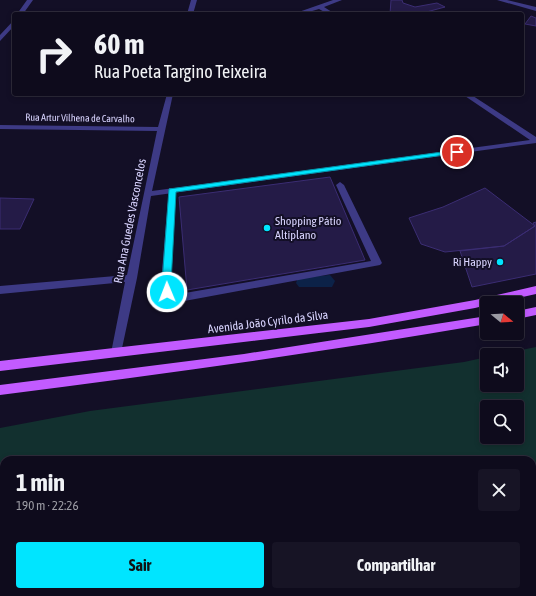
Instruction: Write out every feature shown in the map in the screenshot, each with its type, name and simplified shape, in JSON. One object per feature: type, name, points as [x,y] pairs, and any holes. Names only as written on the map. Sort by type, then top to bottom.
[{"type":"main road","name":"Avenida João Cyrilo da Silva","points":[[0,366],[369,324],[474,304],[536,290]]},
{"type":"main road","points":[[524,314],[536,311]]},
{"type":"main road","points":[[0,390],[276,355],[383,339],[480,321]]},
{"type":"street","points":[[21,12],[30,0]]},
{"type":"street","points":[[191,12],[194,0]]},
{"type":"street","points":[[303,12],[339,0]]},
{"type":"street","points":[[500,0],[536,8]]},
{"type":"street","points":[[526,0],[536,2]]},
{"type":"street","points":[[320,7],[329,12]]},
{"type":"street","points":[[0,39],[12,24]]},
{"type":"street","name":"Rua Ana Guedes Vasconcelos","points":[[116,353],[132,278],[160,129],[169,96]]},
{"type":"street","points":[[469,96],[536,140]]},
{"type":"street","name":"Rua Artur Vilhena de Carvalho","points":[[0,127],[160,129]]},
{"type":"street","points":[[148,194],[536,140]]},
{"type":"street","points":[[172,190],[166,283],[167,292],[171,297],[179,298],[377,262],[340,185]]},
{"type":"street","points":[[0,290],[132,278]]},
{"type":"green space","points":[[536,347],[536,456],[0,456],[0,428],[90,411],[464,362],[480,359],[480,392],[524,392],[524,349]]},
{"type":"water","points":[[330,275],[335,281],[332,287],[299,287],[296,283],[298,278]]},
{"type":"building","points":[[391,0],[402,0],[403,3],[415,7],[437,3],[445,7],[426,12],[390,12]]},
{"type":"building","points":[[531,16],[536,18],[536,26],[525,24]]},
{"type":"building","name":"Shopping Pátio Altiplano","points":[[330,177],[365,260],[187,290],[179,197]]},
{"type":"building","points":[[485,188],[535,226],[504,246],[445,252],[421,244],[409,218],[443,207]]},
{"type":"building","points":[[0,198],[34,199],[20,229],[0,229]]},
{"type":"building","name":"Ri Happy","points":[[536,222],[536,274],[472,287],[460,251],[504,246],[535,226],[533,223]]},
{"type":"place","name":"Shopping Pátio Altiplano","points":[[267,228]]},
{"type":"place","name":"Ri Happy","points":[[500,262]]},
{"type":"route","points":[[167,292],[166,283],[172,190],[457,152]]}]
